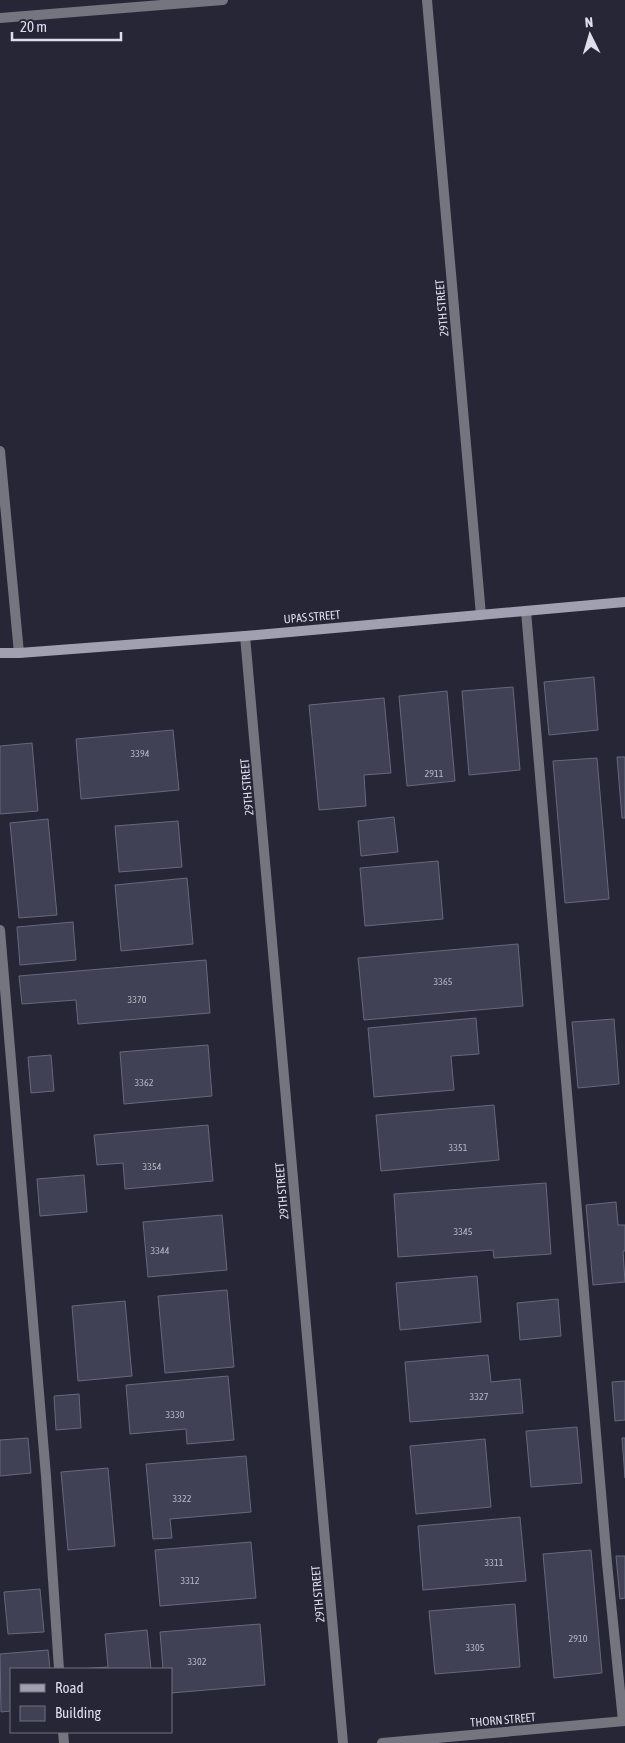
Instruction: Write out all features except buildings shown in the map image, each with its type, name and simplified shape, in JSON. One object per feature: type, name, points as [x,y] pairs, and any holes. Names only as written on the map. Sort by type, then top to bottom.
[{"type":"main road","name":"UPAS STREET","points":[[0,653],[245,636],[625,602]]},
{"type":"street","points":[[0,18],[224,0]]},
{"type":"street","name":"29TH STREET","points":[[427,0],[481,615]]},
{"type":"street","points":[[0,451],[19,653]]},
{"type":"street","points":[[526,611],[606,1543],[624,1721]]},
{"type":"street","name":"29TH STREET","points":[[245,636],[343,1743]]},
{"type":"street","points":[[0,930],[46,1476],[59,1668]]},
{"type":"street","name":"THORN STREET","points":[[382,1743],[624,1721]]}]
